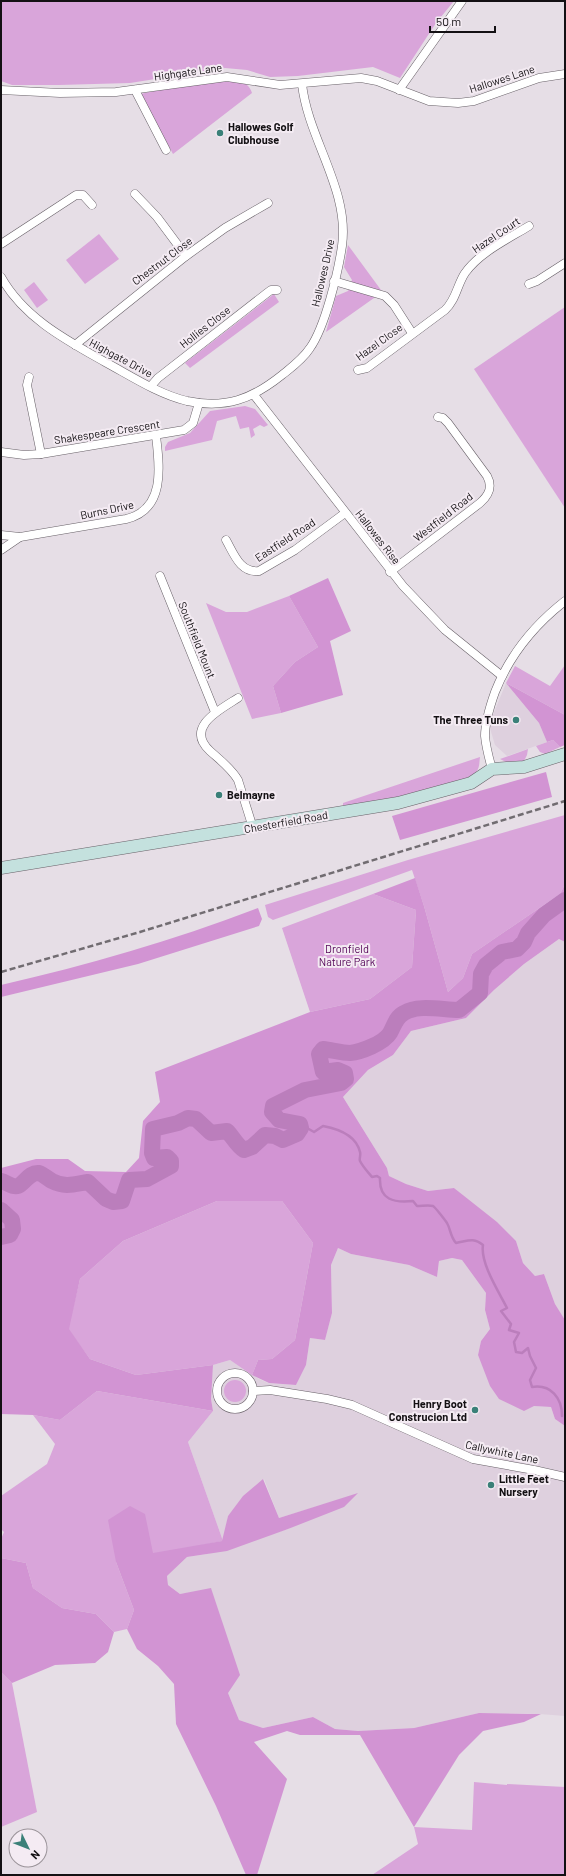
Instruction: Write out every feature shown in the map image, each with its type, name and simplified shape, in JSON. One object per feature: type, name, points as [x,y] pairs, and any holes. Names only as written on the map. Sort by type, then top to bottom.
[{"type":"main road","points":[[492,769],[524,767],[565,754]]},
{"type":"main road","name":"Chesterfield Road","points":[[1,868],[90,852],[253,828],[398,803],[471,783],[492,769]]},
{"type":"street","points":[[399,90],[462,1]]},
{"type":"street","name":"Hallowes Lane","points":[[399,90],[429,101],[458,103],[474,100],[539,78],[565,74]]},
{"type":"street","name":"Highgate Lane","points":[[1,90],[73,93],[135,90],[228,77],[280,85],[368,79],[399,90]]},
{"type":"street","name":"Hallowes Drive","points":[[254,395],[293,366],[311,348],[321,328],[334,281],[343,238],[339,203],[306,106],[302,84]]},
{"type":"street","points":[[135,90],[166,150]]},
{"type":"street","points":[[135,194],[157,217],[186,256]]},
{"type":"street","points":[[1,244],[76,195],[83,195],[92,205]]},
{"type":"street","name":"Chestnut Close","points":[[75,345],[186,256],[225,228],[268,203]]},
{"type":"street","name":"Hazel Court","points":[[412,333],[451,304],[464,274],[478,259],[529,226]]},
{"type":"street","points":[[529,284],[537,281],[565,263]]},
{"type":"street","name":"Highgate Drive","points":[[1,277],[15,297],[34,317],[75,345],[150,386],[174,396],[199,403],[229,402],[254,395]]},
{"type":"street","name":"Hazel Close","points":[[334,281],[386,296],[394,305],[412,333],[367,368],[358,370]]},
{"type":"street","name":"Hollies Close","points":[[150,386],[158,378],[255,302],[271,290],[276,290]]},
{"type":"street","points":[[29,377],[27,385],[41,454]]},
{"type":"street","name":"Hallowes Rise","points":[[254,395],[390,572],[445,630],[502,676]]},
{"type":"street","name":"Shakespeare Crescent","points":[[1,452],[24,455],[41,454],[156,436],[184,430],[189,427],[195,417],[199,403]]},
{"type":"street","name":"Westfield Road","points":[[390,572],[480,503],[489,493],[490,482],[488,476],[448,423],[443,418],[438,417]]},
{"type":"street","name":"Burns Drive","points":[[1,535],[20,537],[126,519],[144,512],[154,498],[158,482],[159,463],[156,436]]},
{"type":"street","name":"Eastfield Road","points":[[226,540],[242,567],[253,572],[259,571],[295,550],[345,513]]},
{"type":"street","name":"Burns Drive","points":[[1,550],[20,537]]},
{"type":"street","name":"Southfield Mount","points":[[160,576],[215,712]]},
{"type":"street","points":[[492,769],[486,746],[486,727],[490,705],[502,676],[525,638],[549,614],[565,602]]},
{"type":"street","points":[[238,698],[206,719],[202,734],[208,750],[235,774],[253,828]]},
{"type":"street","points":[[234,1373],[246,1376],[250,1381],[253,1391],[249,1404],[238,1410],[232,1410],[222,1405],[216,1394],[216,1388],[222,1377],[234,1373]]},
{"type":"street","name":"Callywhite Lane","points":[[253,1391],[270,1390],[340,1402],[383,1418],[454,1452],[473,1459],[565,1477]]},
{"type":"shaded area","points":[[328,578],[351,631],[330,641],[343,695],[281,713],[273,686],[295,662],[318,647],[289,596]]},
{"type":"shaded area","points":[[506,683],[539,723],[547,742],[507,756],[495,745],[489,725]]},
{"type":"shaded area","points":[[506,683],[565,715],[565,745],[560,747],[553,740],[547,742],[539,723]]},
{"type":"shaded area","points":[[546,772],[552,797],[400,840],[392,816]]},
{"type":"shaded area","points":[[415,878],[448,992],[463,978],[472,954],[560,894],[565,884],[565,942],[559,939],[524,964],[494,990],[466,1018],[411,1031],[393,1055],[368,1070],[343,1097],[387,1168],[389,1176],[406,1184],[428,1191],[454,1188],[497,1222],[516,1241],[523,1263],[535,1276],[544,1274],[555,1304],[565,1320],[565,1426],[555,1419],[551,1407],[534,1406],[524,1411],[499,1399],[490,1386],[478,1355],[481,1341],[490,1329],[485,1310],[486,1293],[462,1260],[452,1258],[439,1261],[437,1277],[409,1265],[351,1254],[338,1248],[331,1265],[332,1313],[325,1340],[310,1338],[306,1365],[296,1385],[269,1383],[252,1375],[258,1360],[272,1359],[295,1340],[313,1243],[282,1201],[217,1201],[123,1241],[80,1279],[69,1329],[90,1359],[136,1375],[213,1365],[211,1399],[213,1411],[97,1391],[60,1420],[33,1415],[1,1414],[1,1168],[36,1159],[68,1159],[85,1171],[126,1172],[139,1158],[143,1121],[160,1102],[155,1072],[310,1012],[370,999],[412,967],[416,910],[373,894]]},
{"type":"shaded area","points":[[258,908],[262,919],[259,926],[138,964],[1,997],[1,985],[131,951],[195,931]]},
{"type":"shaded area","points":[[559,939],[565,942],[565,1320],[555,1304],[544,1274],[535,1276],[523,1263],[516,1241],[454,1188],[428,1191],[406,1184],[389,1176],[387,1168],[343,1097],[368,1070],[393,1055],[411,1031],[466,1018],[494,990],[524,964]]},
{"type":"shaded area","points":[[338,1248],[351,1254],[409,1265],[437,1277],[439,1261],[452,1258],[462,1260],[486,1293],[485,1310],[490,1329],[481,1341],[478,1355],[482,1364],[534,1406],[551,1407],[555,1419],[565,1426],[565,1716],[527,1713],[479,1713],[414,1728],[358,1731],[335,1729],[313,1717],[263,1728],[239,1720],[228,1693],[222,1622],[211,1589],[180,1594],[168,1585],[167,1576],[187,1557],[207,1554],[288,1529],[357,1494],[279,1518],[264,1479],[228,1516],[223,1541],[188,1442],[213,1411],[210,1395],[213,1365],[230,1360],[259,1379],[268,1383],[296,1385],[306,1365],[310,1338],[325,1340],[332,1313],[331,1265]]},
{"type":"shaded area","points":[[263,1479],[279,1518],[358,1493],[344,1507],[288,1529],[227,1551],[187,1557],[167,1576],[168,1585],[180,1594],[211,1588],[240,1675],[228,1693],[239,1720],[263,1728],[313,1717],[335,1729],[358,1731],[414,1728],[479,1713],[541,1714],[524,1722],[483,1731],[459,1755],[414,1827],[360,1735],[300,1735],[287,1731],[254,1742],[287,1779],[257,1875],[246,1875],[216,1806],[176,1724],[174,1684],[158,1666],[137,1649],[127,1629],[134,1610],[116,1562],[108,1520],[130,1506],[145,1514],[153,1553],[222,1541],[228,1516],[243,1496]]},
{"type":"shaded area","points":[[1,1558],[26,1563],[33,1588],[62,1608],[96,1614],[114,1632],[108,1652],[95,1663],[55,1665],[12,1683],[1,1672]]},
{"type":"green space","points":[[1,1],[454,1],[436,23],[400,78],[373,67],[298,76],[270,77],[247,70],[225,68],[130,83],[12,85],[1,81]]},
{"type":"green space","points":[[222,80],[244,83],[250,88],[252,93],[173,154],[140,94],[204,81]]},
{"type":"green space","points":[[99,234],[119,259],[85,284],[66,260]]},
{"type":"green space","points":[[348,245],[381,290],[374,298],[326,332],[336,296],[348,291],[352,280],[344,267]]},
{"type":"green space","points":[[34,282],[48,300],[37,308],[24,290]]},
{"type":"green space","points":[[274,294],[279,302],[190,368],[185,363]]},
{"type":"green space","points":[[565,307],[565,508],[474,369]]},
{"type":"green space","points":[[245,406],[255,409],[268,425],[264,427],[260,425],[253,429],[255,435],[251,438],[249,427],[240,429],[236,416],[217,421],[212,440],[165,451],[165,447],[168,442],[190,433],[210,411]]},
{"type":"green space","points":[[289,596],[318,647],[295,662],[273,686],[281,713],[252,719],[206,603],[226,612],[247,612]]},
{"type":"green space","points":[[565,665],[565,715],[506,683],[515,666],[550,686]]},
{"type":"green space","points":[[553,740],[560,747],[545,754],[540,752],[536,746]]},
{"type":"green space","points":[[528,749],[524,761],[506,762],[500,759]]},
{"type":"green space","points":[[480,757],[479,767],[476,772],[468,778],[414,794],[343,807],[343,803]]},
{"type":"green space","points":[[565,815],[565,884],[560,894],[472,954],[463,978],[448,992],[424,906],[412,870],[273,920],[268,917],[265,905],[408,860]]},
{"type":"green space","name":"Dronfield Nature Park","points":[[373,894],[416,910],[412,967],[370,999],[310,1012],[282,928]]},
{"type":"green space","points":[[217,1201],[282,1201],[313,1243],[295,1340],[272,1359],[258,1360],[252,1375],[230,1360],[213,1365],[136,1375],[90,1359],[68,1329],[80,1279],[123,1241]]},
{"type":"green space","points":[[235,1380],[239,1381],[245,1387],[245,1395],[239,1401],[235,1402],[231,1401],[225,1395],[224,1391],[225,1387],[231,1381]]},
{"type":"green space","points":[[97,1391],[213,1411],[188,1442],[223,1541],[116,1562],[134,1610],[127,1629],[114,1632],[96,1614],[62,1608],[33,1588],[26,1563],[1,1558],[1,1539],[4,1532],[1,1529],[1,1496],[47,1464],[55,1444],[33,1415],[60,1420]]},
{"type":"green space","points":[[1,1672],[12,1683],[37,1812],[1,1827]]},
{"type":"green space","points":[[474,1782],[565,1787],[565,1875],[372,1875],[418,1844],[414,1827],[472,1830]]},
{"type":"waterway","points":[[1,1181],[18,1186],[32,1174],[39,1173],[52,1181],[61,1184],[70,1185],[88,1182],[106,1199],[113,1202],[122,1201],[129,1180],[147,1179],[171,1166],[171,1161],[167,1157],[154,1158],[152,1153],[153,1129],[178,1123],[188,1118],[196,1119],[211,1133],[227,1131],[244,1150],[252,1147],[265,1135],[275,1136],[283,1140],[297,1134],[301,1128],[300,1124],[279,1120],[272,1112],[273,1106],[305,1090],[341,1083],[346,1079],[345,1073],[338,1070],[323,1072],[319,1054],[323,1049],[350,1053],[372,1046],[387,1037],[399,1017],[410,1010],[424,1008],[459,1010],[480,993],[481,974],[486,965],[502,952],[517,949],[524,942],[528,933],[544,915],[565,900]]},
{"type":"waterway","points":[[301,1128],[307,1128],[314,1132],[323,1126],[341,1131],[351,1137],[358,1146],[361,1163],[372,1177],[377,1176],[380,1178],[380,1185],[385,1195],[394,1200],[413,1201],[417,1206],[433,1206],[447,1223],[456,1243],[473,1240],[483,1245],[484,1260],[487,1269],[507,1308],[501,1311],[511,1324],[509,1330],[519,1333],[514,1342],[516,1352],[522,1353],[528,1348],[536,1368],[530,1380],[532,1387],[550,1390],[558,1398],[562,1416]]},
{"type":"waterway","points":[[1,1210],[12,1220],[13,1229],[10,1235],[1,1237]]},
{"type":"railway","points":[[1,972],[140,932],[565,801]]},
{"type":"place","name":"Hallowes Golf Clubhouse","points":[[220,133]]},
{"type":"place","name":"The Three Tuns","points":[[516,720]]},
{"type":"place","name":"Belmayne","points":[[219,795]]},
{"type":"place","name":"Henry Boot Construcion Ltd","points":[[475,1410]]},
{"type":"place","name":"Little Feet Nursery","points":[[491,1485]]}]
